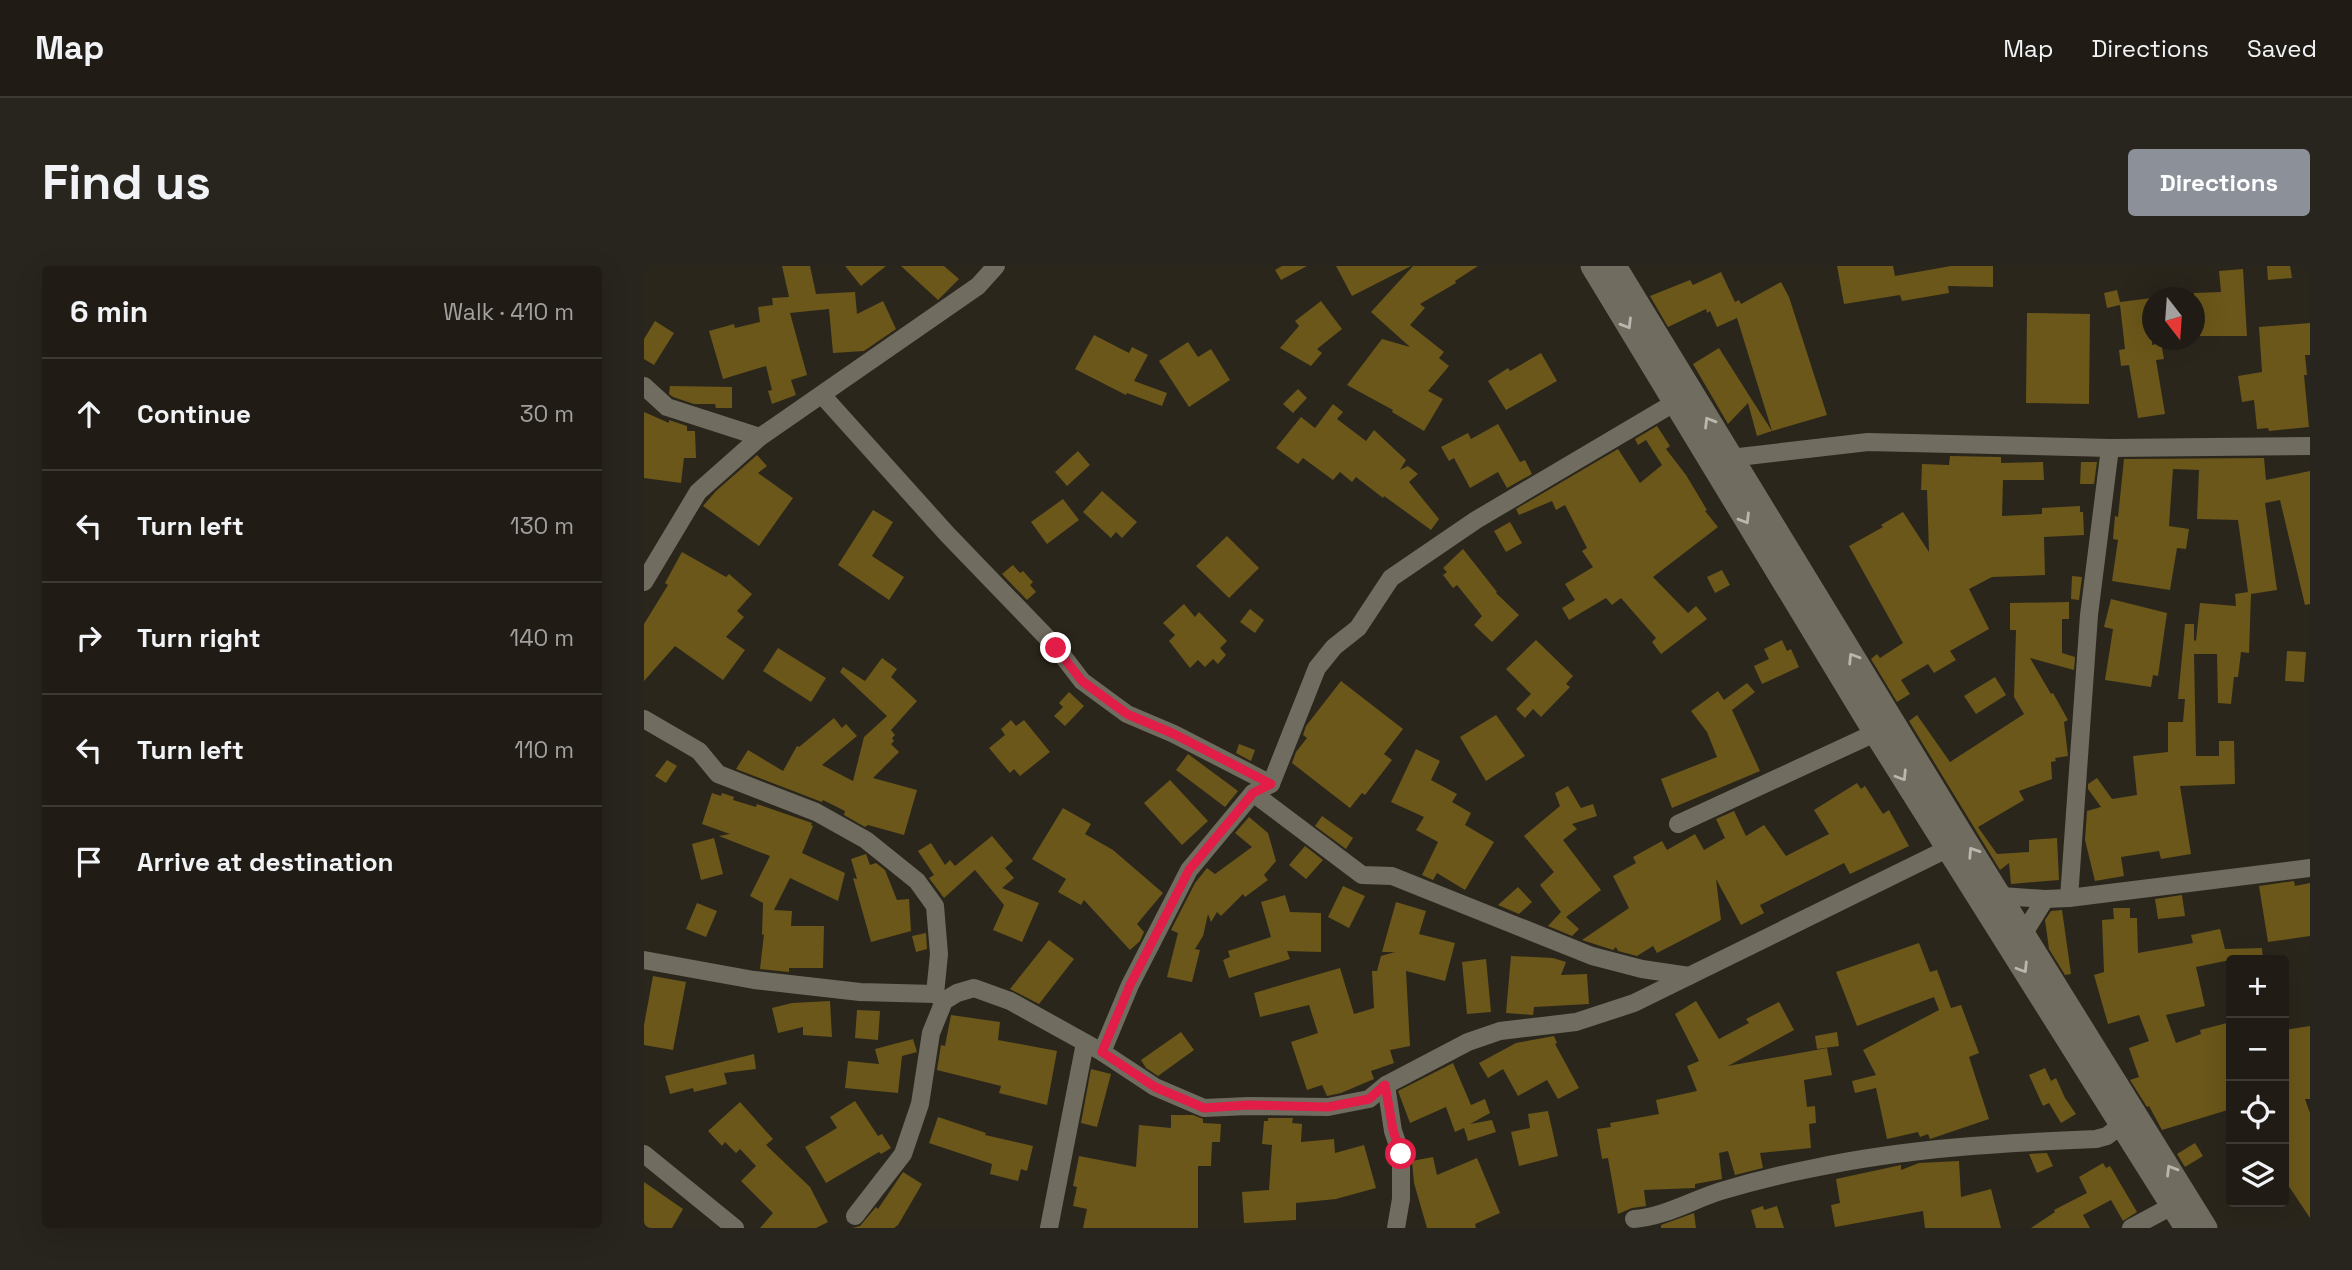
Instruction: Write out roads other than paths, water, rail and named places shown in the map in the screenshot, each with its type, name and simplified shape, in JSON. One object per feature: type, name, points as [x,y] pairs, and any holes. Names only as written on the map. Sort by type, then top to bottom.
[{"type":"street","points":[[644,582],[698,492],[760,437],[978,286],[996,266]]},
{"type":"street","points":[[1592,266],[1875,733],[2186,1228]]},
{"type":"street","points":[[1615,266],[2206,1228]]},
{"type":"street","points":[[644,386],[667,407],[760,437]]},
{"type":"street","points":[[822,395],[947,534],[1056,648],[1082,681],[1127,714],[1174,734],[1271,784]]},
{"type":"street","points":[[1102,1052],[1130,985],[1189,870],[1253,793],[1271,784],[1317,668],[1334,647],[1358,628],[1391,578],[1476,520],[1674,403]]},
{"type":"street","points":[[1731,458],[1868,442],[2110,448],[2310,446]]},
{"type":"street","points":[[2069,898],[2089,615],[2110,448]]},
{"type":"street","points":[[644,719],[699,751],[718,774],[816,812],[866,840],[917,881],[935,906],[940,997],[931,1033],[920,1104],[902,1154],[855,1216]]},
{"type":"street","points":[[1678,824],[1875,733]]},
{"type":"street","points":[[1253,793],[1363,874],[1392,876],[1592,956],[1642,969],[1689,976]]},
{"type":"street","points":[[644,960],[754,981],[860,992],[940,997],[974,988],[1010,1001],[1102,1052],[1155,1087],[1204,1108],[1248,1105],[1328,1107],[1369,1099],[1385,1085],[1468,1042],[1500,1031],[1576,1022],[1634,1003],[1947,849]]},
{"type":"street","points":[[2001,896],[2069,898],[2310,868]]},
{"type":"street","points":[[2024,933],[2045,899]]},
{"type":"street","points":[[1049,1228],[1085,1043]]},
{"type":"street","points":[[1385,1085],[1393,1130],[1401,1154],[1401,1199],[1396,1228]]},
{"type":"street","points":[[1634,1219],[1721,1191],[1813,1168],[1896,1152],[1995,1143],[2096,1139],[2106,1136],[2121,1125]]},
{"type":"street","points":[[644,1154],[735,1228]]},
{"type":"street","points":[[2131,1228],[2172,1206]]}]
